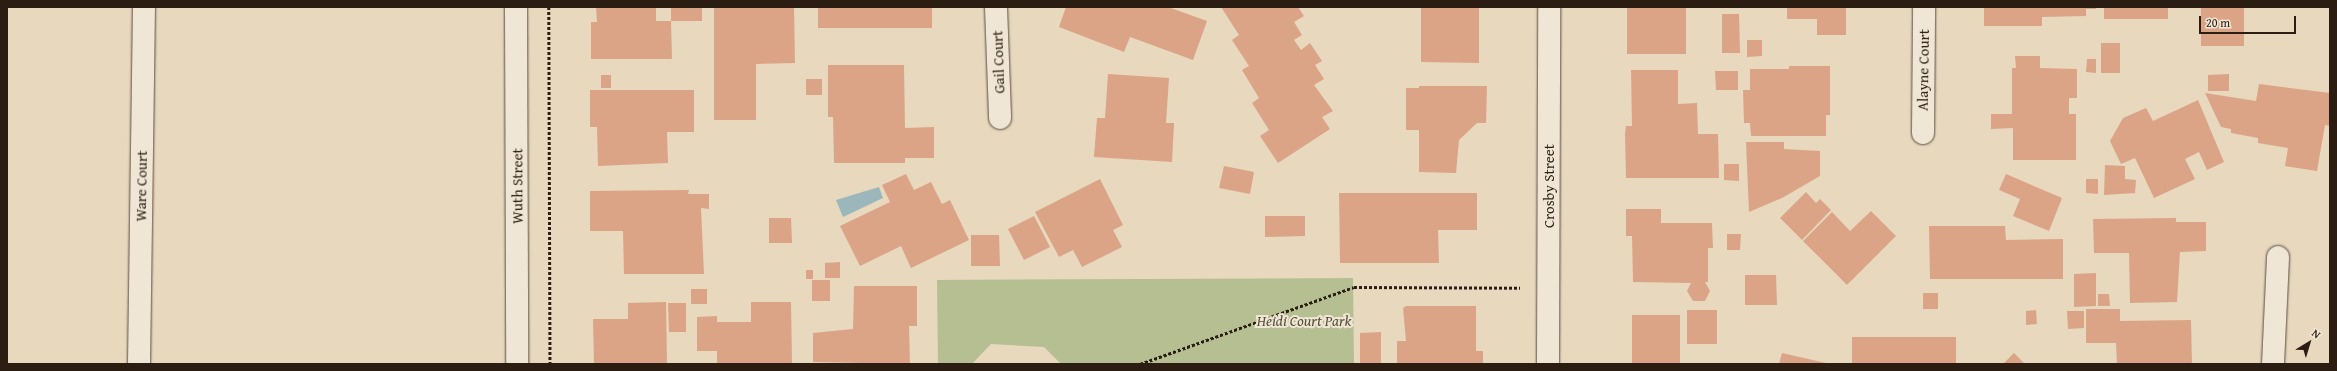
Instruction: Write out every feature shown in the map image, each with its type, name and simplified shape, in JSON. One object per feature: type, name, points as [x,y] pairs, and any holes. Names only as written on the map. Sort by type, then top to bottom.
[{"type":"street","name":"Ware Court","points":[[139,364],[144,7]]},
{"type":"street","name":"Wuth Street","points":[[516,7],[517,364]]},
{"type":"street","name":"Gail Court","points":[[996,7],[1000,118]]},
{"type":"street","name":"Crosby Street","points":[[1548,364],[1549,7]]},
{"type":"street","name":"Alayne Court","points":[[1923,133],[1924,7]]},
{"type":"street","points":[[2273,364],[2278,257]]},
{"type":"path","points":[[550,7],[550,364]]},
{"type":"path","points":[[1140,364],[1354,287],[1548,288]]},
{"type":"green space","name":"Heidi Court Park","points":[[1353,278],[1354,364],[1061,364],[1044,347],[991,344],[972,364],[938,364],[937,280]]},
{"type":"water","points":[[879,187],[883,198],[843,217],[836,200]]},
{"type":"building","points":[[596,7],[656,7],[656,21],[671,21],[672,59],[591,59],[591,22],[597,22]]},
{"type":"building","points":[[671,7],[702,7],[702,21],[671,21]]},
{"type":"building","points":[[714,7],[794,7],[795,63],[756,64],[756,120],[714,120]]},
{"type":"building","points":[[818,7],[932,7],[932,28],[818,28]]},
{"type":"building","points":[[1066,7],[1168,7],[1207,21],[1193,60],[1130,37],[1124,52],[1059,27]]},
{"type":"building","points":[[1221,7],[1298,7],[1304,16],[1294,22],[1302,35],[1294,40],[1301,50],[1310,43],[1322,61],[1315,65],[1324,79],[1314,85],[1333,111],[1322,117],[1330,129],[1278,163],[1260,136],[1269,130],[1252,103],[1259,98],[1242,70],[1249,66],[1232,40],[1239,35]]},
{"type":"building","points":[[1421,7],[1479,7],[1479,63],[1421,62]]},
{"type":"building","points":[[1627,7],[1686,7],[1686,54],[1627,54]]},
{"type":"building","points":[[1787,7],[1846,7],[1846,35],[1817,35],[1817,19],[1787,19]]},
{"type":"building","points":[[1984,7],[2096,7],[2096,9],[2086,9],[2086,16],[2042,17],[2042,26],[1984,26]]},
{"type":"building","points":[[2104,7],[2168,7],[2168,19],[2104,19]]},
{"type":"building","points":[[2201,7],[2244,7],[2244,46],[2201,46]]},
{"type":"building","points":[[1722,14],[1739,14],[1740,53],[1722,53]]},
{"type":"building","points":[[1747,40],[1762,40],[1762,56],[1747,57]]},
{"type":"building","points":[[2101,43],[2120,43],[2120,73],[2101,73]]},
{"type":"building","points":[[2015,56],[2040,56],[2040,68],[2077,69],[2077,98],[2069,98],[2069,114],[2076,114],[2076,160],[2013,160],[2013,128],[1991,129],[1991,114],[2012,114],[2012,68],[2016,68]]},
{"type":"building","points":[[2087,59],[2096,59],[2096,73],[2086,72]]},
{"type":"building","points":[[828,65],[904,65],[905,128],[934,127],[934,158],[905,158],[905,163],[834,163],[833,117],[828,117]]},
{"type":"building","points":[[1789,66],[1830,66],[1830,115],[1826,115],[1826,136],[1751,136],[1750,123],[1744,123],[1743,90],[1750,90],[1750,69],[1789,69]]},
{"type":"building","points":[[1631,70],[1678,70],[1678,104],[1697,103],[1698,134],[1718,134],[1719,178],[1626,178],[1625,134],[1626,126],[1632,126]]},
{"type":"building","points":[[1715,71],[1738,71],[1738,90],[1716,90]]},
{"type":"building","points":[[1108,74],[1169,78],[1166,123],[1174,123],[1172,162],[1094,157],[1097,118],[1105,118]]},
{"type":"building","points":[[2229,74],[2229,91],[2208,91],[2208,75]]},
{"type":"building","points":[[601,75],[611,75],[611,88],[601,88]]},
{"type":"building","points":[[806,79],[822,79],[822,95],[806,95]]},
{"type":"building","points":[[2259,84],[2330,93],[2330,126],[2325,125],[2317,171],[2285,166],[2288,148],[2258,143],[2258,138],[2231,133],[2231,129],[2221,127],[2205,93],[2256,101]]},
{"type":"building","points":[[1419,86],[1487,86],[1486,123],[1477,123],[1459,140],[1456,173],[1419,172],[1419,130],[1406,130],[1406,88],[1419,88]]},
{"type":"building","points":[[590,90],[694,90],[694,132],[667,132],[668,163],[598,166],[597,127],[590,127]]},
{"type":"building","points":[[2198,100],[2224,162],[2207,170],[2199,152],[2185,159],[2195,179],[2154,198],[2135,158],[2121,164],[2110,141],[2123,118],[2146,108],[2153,121]]},
{"type":"building","points":[[1746,142],[1784,142],[1784,149],[1820,151],[1820,176],[1782,198],[1749,212]]},
{"type":"building","points":[[1724,164],[1739,164],[1739,181],[1724,180]]},
{"type":"building","points":[[2105,165],[2125,166],[2125,179],[2136,180],[2135,193],[2104,195]]},
{"type":"building","points":[[1224,166],[1254,172],[1250,194],[1219,188]]},
{"type":"building","points":[[906,174],[914,190],[931,182],[942,204],[950,200],[969,240],[911,268],[901,246],[860,266],[840,226],[890,202],[882,185]]},
{"type":"building","points":[[2006,174],[2062,198],[2049,231],[2013,216],[2020,199],[1999,190]]},
{"type":"building","points":[[1100,179],[1123,225],[1113,230],[1122,247],[1082,267],[1073,250],[1059,257],[1035,212]]},
{"type":"building","points":[[2086,179],[2098,179],[2098,194],[2086,193]]},
{"type":"building","points":[[689,190],[688,194],[709,194],[709,209],[701,208],[704,274],[624,274],[623,231],[590,231],[590,191]]},
{"type":"building","points":[[1806,192],[1816,203],[1820,199],[1831,210],[1802,240],[1780,218]]},
{"type":"building","points":[[1339,193],[1477,193],[1477,230],[1438,230],[1439,263],[1340,263]]},
{"type":"building","points":[[1626,209],[1661,209],[1661,223],[1712,223],[1713,248],[1708,248],[1708,282],[1705,282],[1710,291],[1705,301],[1693,301],[1687,291],[1691,283],[1633,282],[1632,236],[1626,236]]},
{"type":"building","points":[[1871,211],[1896,236],[1847,285],[1803,241],[1832,212],[1850,231]]},
{"type":"building","points":[[1034,216],[1050,247],[1024,260],[1008,229]]},
{"type":"building","points":[[1265,216],[1305,216],[1305,236],[1265,237]]},
{"type":"building","points":[[769,218],[791,218],[792,243],[769,243]]},
{"type":"building","points":[[2176,218],[2176,222],[2206,222],[2206,251],[2180,252],[2177,302],[2130,303],[2129,253],[2094,253],[2093,219]]},
{"type":"building","points":[[1929,226],[2005,226],[2006,240],[2063,239],[2063,279],[1930,279]]},
{"type":"building","points":[[1727,234],[1741,234],[1740,250],[1727,250]]},
{"type":"building","points":[[971,235],[999,235],[1000,266],[971,266]]},
{"type":"building","points":[[840,262],[840,278],[825,278],[825,263]]},
{"type":"building","points":[[806,270],[813,270],[813,279],[806,279]]},
{"type":"building","points":[[2096,273],[2096,306],[2074,307],[2074,274]]},
{"type":"building","points":[[1745,275],[1776,275],[1777,305],[1745,305]]},
{"type":"building","points":[[812,280],[830,280],[830,301],[812,301]]},
{"type":"building","points":[[854,286],[917,286],[917,326],[909,326],[910,364],[813,362],[813,333],[853,329]]},
{"type":"building","points":[[691,289],[707,289],[707,304],[691,304]]},
{"type":"building","points":[[1923,293],[1938,293],[1938,309],[1923,309]]},
{"type":"building","points":[[2098,294],[2109,294],[2110,306],[2098,306]]},
{"type":"building","points":[[666,302],[667,364],[594,364],[593,319],[628,319],[628,303]]},
{"type":"building","points":[[751,302],[791,302],[792,364],[717,364],[717,351],[697,351],[697,317],[717,316],[717,322],[751,322]]},
{"type":"building","points":[[668,303],[686,303],[686,332],[669,332]]},
{"type":"building","points":[[1406,306],[1476,306],[1476,351],[1483,351],[1483,364],[1397,364],[1397,341],[1406,341],[1403,308]]},
{"type":"building","points":[[2086,309],[2120,309],[2120,321],[2191,320],[2192,364],[2117,364],[2116,343],[2086,343]]},
{"type":"building","points":[[1687,310],[1717,310],[1717,344],[1687,344]]},
{"type":"building","points":[[2036,310],[2037,324],[2026,325],[2026,311]]},
{"type":"building","points":[[2067,311],[2084,311],[2084,328],[2068,329]]},
{"type":"building","points":[[1632,315],[1680,315],[1680,364],[1632,364]]},
{"type":"building","points":[[1381,332],[1381,363],[1360,363],[1360,333]]},
{"type":"building","points":[[1852,337],[1956,337],[1956,364],[1852,364]]},
{"type":"building","points":[[1782,353],[1826,363],[1826,364],[1779,364]]},
{"type":"building","points":[[2014,353],[2025,364],[2003,364]]}]
